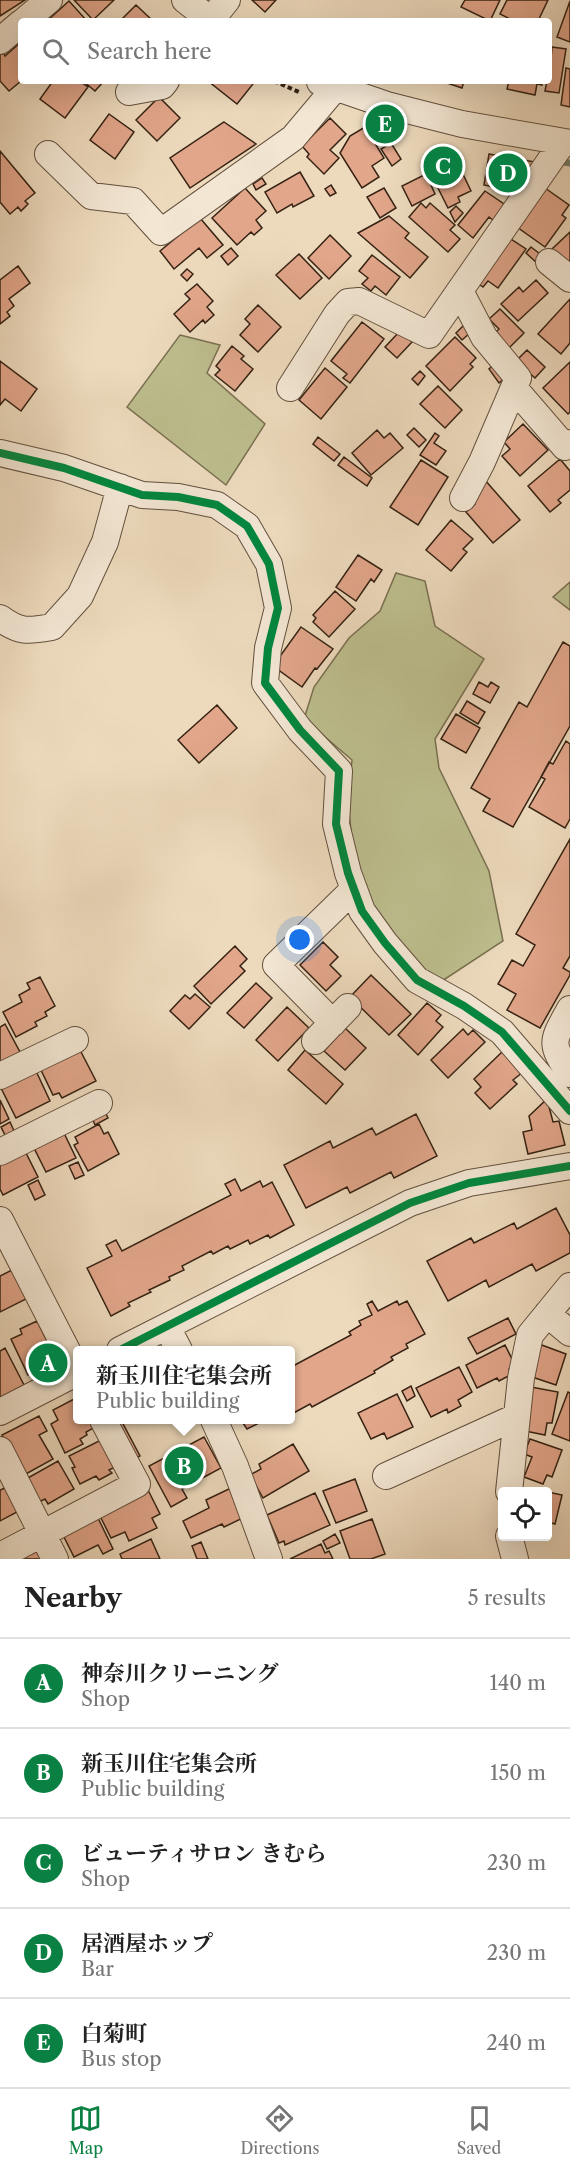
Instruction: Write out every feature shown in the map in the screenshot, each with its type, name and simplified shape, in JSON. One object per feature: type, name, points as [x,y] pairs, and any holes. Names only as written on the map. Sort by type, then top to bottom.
[{"type":"street","points":[[27,18],[49,0]]},
{"type":"street","points":[[185,0],[207,18]]},
{"type":"street","points":[[213,18],[227,0]]},
{"type":"street","points":[[0,41],[18,25]]},
{"type":"street","points":[[129,92],[164,84]]},
{"type":"street","points":[[48,154],[91,196],[133,201],[161,232],[293,138],[319,88],[462,124],[566,143],[429,335],[359,301],[348,302],[337,314],[290,388]]},
{"type":"street","points":[[549,262],[570,279]]},
{"type":"street","points":[[460,291],[484,337],[518,378],[482,462],[463,498]]},
{"type":"street","points":[[514,388],[565,447],[570,443]]},
{"type":"street","points":[[0,453],[64,468],[142,495],[178,497],[217,505],[247,526],[269,564],[279,608],[268,648],[266,683],[300,730],[339,771],[336,824],[362,911],[385,943],[417,980],[464,1006],[502,1032],[570,1111]]},
{"type":"street","points":[[0,618],[13,628],[32,630],[52,627],[80,596],[105,542],[120,487]]},
{"type":"street","points":[[315,1041],[340,1015],[276,965],[354,890]]},
{"type":"street","points":[[570,1008],[556,1034],[555,1051],[570,1074]]},
{"type":"street","points":[[0,1076],[75,1040]]},
{"type":"street","points":[[0,1152],[99,1103]]},
{"type":"street","points":[[128,1346],[410,1203],[469,1183],[570,1166]]},
{"type":"street","points":[[0,1220],[73,1362]]},
{"type":"street","points":[[508,1487],[521,1378],[530,1335],[570,1286]]},
{"type":"street","points":[[547,1314],[570,1333]]},
{"type":"street","points":[[166,1327],[177,1346]]},
{"type":"street","points":[[0,1412],[73,1375]]},
{"type":"street","points":[[386,1476],[516,1417]]},
{"type":"street","points":[[0,1556],[137,1484],[106,1424]]},
{"type":"street","points":[[216,1424],[235,1466],[269,1559]]},
{"type":"street","points":[[0,1450],[55,1559]]},
{"type":"street","points":[[510,1541],[515,1559]]},
{"type":"path","points":[[293,84],[319,88]]},
{"type":"green space","points":[[180,335],[220,345],[207,373],[265,424],[226,485],[127,407]]},
{"type":"green space","points":[[396,573],[425,581],[435,626],[484,659],[435,739],[439,768],[489,871],[503,941],[442,981],[418,965],[375,911],[353,852],[348,800],[352,760],[304,719],[314,687],[349,638],[380,611]]},
{"type":"green space","points":[[570,582],[570,610],[553,597]]},
{"type":"building","points":[[0,0],[25,0],[0,16]]},
{"type":"building","points":[[74,0],[114,0],[95,18],[91,18]]},
{"type":"building","points":[[252,0],[276,0],[265,12]]},
{"type":"building","points":[[465,0],[500,0],[491,18],[484,18],[461,7]]},
{"type":"building","points":[[507,0],[548,0],[539,18],[508,18],[500,14]]},
{"type":"building","points":[[69,1],[84,18],[50,18]]},
{"type":"building","points":[[570,1],[570,42],[557,37]]},
{"type":"building","points":[[136,5],[150,18],[123,18]]},
{"type":"building","points":[[18,45],[18,84],[9,91],[0,81],[0,55],[3,52],[5,56]]},
{"type":"building","points":[[552,47],[566,49],[559,93],[545,91],[546,84],[552,84]]},
{"type":"building","points":[[566,68],[570,69],[570,107],[561,105]]},
{"type":"building","points":[[51,84],[84,84],[88,87],[65,118],[40,99]]},
{"type":"building","points":[[87,84],[101,84],[95,91]]},
{"type":"building","points":[[212,84],[253,84],[237,104]]},
{"type":"building","points":[[450,84],[463,84],[462,88]]},
{"type":"building","points":[[508,84],[537,84],[535,95],[507,89]]},
{"type":"building","points":[[159,97],[180,118],[157,141],[136,120]]},
{"type":"building","points":[[109,114],[134,132],[115,159],[90,140]]},
{"type":"building","points":[[330,118],[346,134],[330,150],[339,158],[324,174],[307,157],[309,154],[302,146]]},
{"type":"building","points":[[224,122],[256,144],[190,188],[170,158]]},
{"type":"building","points":[[365,127],[384,158],[372,166],[379,177],[362,188],[340,153],[350,136]]},
{"type":"building","points":[[391,143],[401,159],[392,166],[381,149]]},
{"type":"building","points":[[0,151],[35,193],[25,201],[28,204],[21,211],[18,207],[10,214],[0,202]]},
{"type":"building","points":[[433,153],[444,153],[454,173],[461,170],[471,191],[458,197],[460,202],[448,208],[423,158]]},
{"type":"building","points":[[489,154],[535,162],[519,192],[484,185]]},
{"type":"building","points":[[300,172],[314,196],[293,207],[292,204],[277,213],[265,192]]},
{"type":"building","points":[[426,174],[435,194],[412,206],[402,186]]},
{"type":"building","points":[[262,178],[266,184],[256,190],[253,184]]},
{"type":"building","points":[[331,185],[336,193],[330,196],[325,189]]},
{"type":"building","points":[[245,188],[266,211],[256,220],[262,228],[254,235],[251,232],[237,245],[212,218]]},
{"type":"building","points":[[384,188],[396,208],[380,218],[367,197]]},
{"type":"building","points":[[545,188],[569,205],[562,215],[566,218],[545,247],[517,227]]},
{"type":"building","points":[[485,191],[507,206],[494,221],[489,217],[473,238],[458,225]]},
{"type":"building","points":[[421,203],[426,208],[430,203],[455,225],[450,230],[460,239],[448,252],[409,217]]},
{"type":"building","points":[[456,206],[463,213],[455,222],[450,212]]},
{"type":"building","points":[[389,216],[409,233],[405,238],[428,257],[410,278],[358,233]]},
{"type":"building","points":[[200,218],[223,245],[207,258],[199,248],[174,269],[160,251]]},
{"type":"building","points":[[570,232],[570,263],[551,250]]},
{"type":"building","points":[[330,235],[351,256],[329,279],[308,258]]},
{"type":"building","points":[[508,237],[526,249],[498,288],[488,281],[483,287],[476,282]]},
{"type":"building","points":[[531,247],[544,257],[538,264],[526,253]]},
{"type":"building","points":[[231,248],[238,256],[228,265],[221,256]]},
{"type":"building","points":[[299,254],[322,278],[300,299],[276,275]]},
{"type":"building","points":[[372,255],[400,277],[386,295],[375,286],[371,291],[362,284],[368,278],[359,271]]},
{"type":"building","points":[[18,266],[30,283],[9,299],[14,306],[7,312],[10,316],[0,324],[0,280]]},
{"type":"building","points":[[187,269],[193,274],[187,281],[181,275]]},
{"type":"building","points":[[536,280],[548,293],[518,321],[501,304],[519,287],[523,292]]},
{"type":"building","points":[[197,284],[213,301],[207,307],[214,315],[205,323],[203,320],[190,332],[174,314],[190,299],[185,294]]},
{"type":"building","points":[[570,299],[570,343],[561,354],[538,334]]},
{"type":"building","points":[[258,305],[281,327],[258,352],[240,335],[250,324],[245,319]]},
{"type":"building","points":[[500,309],[524,333],[508,349],[493,335],[499,329],[489,319]]},
{"type":"building","points":[[362,322],[384,339],[350,383],[343,378],[347,374],[331,361]]},
{"type":"building","points":[[464,325],[471,332],[462,340],[456,333]]},
{"type":"building","points":[[400,331],[412,342],[397,358],[385,347]]},
{"type":"building","points":[[455,337],[476,358],[470,364],[473,367],[450,391],[426,366]]},
{"type":"building","points":[[232,346],[244,356],[241,359],[253,369],[235,391],[215,375],[220,370],[216,366]]},
{"type":"building","points":[[527,350],[545,367],[535,378],[516,361]]},
{"type":"building","points":[[0,361],[37,389],[21,411],[5,399],[0,405]]},
{"type":"building","points":[[570,362],[570,412],[568,414],[543,388]]},
{"type":"building","points":[[495,364],[505,378],[499,383],[489,369]]},
{"type":"building","points":[[325,368],[347,387],[321,419],[299,400]]},
{"type":"building","points":[[420,371],[425,376],[418,385],[412,379]]},
{"type":"building","points":[[438,386],[462,410],[445,428],[420,404]]},
{"type":"building","points":[[523,424],[548,450],[520,476],[502,456],[510,449],[504,442]]},
{"type":"building","points":[[414,428],[426,440],[419,447],[407,435]]},
{"type":"building","points":[[377,430],[384,438],[390,433],[403,448],[371,475],[352,453]]},
{"type":"building","points":[[435,433],[439,436],[434,443],[446,451],[436,465],[420,455]]},
{"type":"building","points":[[318,437],[340,454],[334,461],[313,444]]},
{"type":"building","points":[[344,457],[372,478],[367,486],[338,465]]},
{"type":"building","points":[[560,459],[570,471],[570,490],[558,500],[561,503],[550,512],[528,486]]},
{"type":"building","points":[[421,460],[448,477],[418,525],[390,507]]},
{"type":"building","points":[[484,479],[520,520],[493,543],[466,512],[475,504],[471,500]]},
{"type":"building","points":[[451,520],[473,539],[463,549],[467,552],[451,571],[426,550]]},
{"type":"building","points":[[358,555],[382,570],[374,582],[371,579],[356,601],[336,587]]},
{"type":"building","points":[[335,591],[355,609],[329,637],[313,622],[316,618],[313,615]]},
{"type":"building","points":[[301,627],[333,649],[317,669],[315,668],[302,687],[273,666]]},
{"type":"building","points":[[563,642],[570,646],[570,726],[513,827],[483,811],[490,799],[471,788],[519,702],[527,707]]},
{"type":"building","points":[[479,682],[488,687],[491,682],[499,687],[490,703],[473,694]]},
{"type":"building","points":[[467,701],[485,712],[478,724],[460,713]]},
{"type":"building","points":[[217,705],[237,728],[199,763],[178,740]]},
{"type":"building","points":[[456,714],[480,728],[466,753],[441,739]]},
{"type":"building","points":[[566,741],[570,744],[570,819],[565,828],[529,807],[545,779],[541,777],[549,762],[553,764]]},
{"type":"building","points":[[570,839],[570,956],[563,968],[570,972],[570,975],[540,1028],[507,1010],[516,994],[498,984],[512,960],[523,966],[535,945],[516,934]]},
{"type":"building","points":[[323,942],[338,957],[330,965],[341,976],[326,991],[300,965]]},
{"type":"building","points":[[235,946],[247,959],[240,966],[245,971],[211,1004],[194,986]]},
{"type":"building","points":[[371,975],[411,1014],[389,1035],[350,997]]},
{"type":"building","points":[[40,977],[55,1006],[45,1012],[47,1016],[35,1022],[37,1026],[16,1037],[3,1012],[22,1002],[19,995],[30,989],[27,983]]},
{"type":"building","points":[[256,983],[272,998],[244,1028],[227,1013]]},
{"type":"building","points":[[195,994],[210,1007],[189,1029],[170,1011],[185,995],[190,999]]},
{"type":"building","points":[[427,1003],[441,1015],[436,1021],[443,1027],[418,1055],[398,1035]]},
{"type":"building","points":[[287,1007],[309,1028],[278,1061],[256,1040]]},
{"type":"building","points":[[5,1024],[20,1052],[0,1063],[0,1027]]},
{"type":"building","points":[[345,1028],[366,1048],[345,1070],[324,1051]]},
{"type":"building","points":[[463,1029],[468,1035],[473,1030],[485,1042],[448,1078],[431,1060]]},
{"type":"building","points":[[79,1048],[96,1081],[62,1098],[59,1093],[53,1095],[40,1068]]},
{"type":"building","points":[[305,1050],[343,1084],[326,1104],[288,1070]]},
{"type":"building","points":[[503,1051],[523,1072],[513,1080],[517,1084],[490,1109],[475,1093],[481,1087],[474,1079]]},
{"type":"building","points":[[36,1071],[50,1101],[16,1118],[1,1088]]},
{"type":"building","points":[[547,1099],[553,1122],[559,1121],[565,1145],[528,1154],[523,1132],[532,1130],[529,1116]]},
{"type":"building","points":[[0,1100],[9,1119],[0,1124]]},
{"type":"building","points":[[105,1112],[108,1118],[95,1125],[92,1118]]},
{"type":"building","points":[[416,1114],[437,1156],[394,1178],[391,1172],[350,1193],[347,1187],[306,1208],[284,1165],[330,1141],[333,1148],[372,1128],[376,1135]]},
{"type":"building","points":[[10,1122],[15,1133],[6,1137],[1,1127]]},
{"type":"building","points":[[99,1124],[104,1134],[108,1132],[119,1154],[88,1171],[74,1145],[78,1143],[75,1137]]},
{"type":"building","points":[[63,1131],[76,1158],[46,1172],[33,1146]]},
{"type":"building","points":[[24,1149],[38,1177],[3,1195],[0,1189],[0,1162]]},
{"type":"building","points":[[78,1162],[84,1175],[75,1179],[69,1166]]},
{"type":"building","points":[[235,1179],[241,1191],[260,1181],[263,1187],[272,1182],[294,1225],[270,1238],[268,1235],[250,1244],[248,1240],[230,1249],[228,1246],[213,1254],[211,1251],[182,1266],[184,1270],[169,1277],[170,1280],[149,1290],[151,1292],[128,1303],[130,1306],[111,1316],[87,1268],[112,1256],[106,1245],[116,1240],[122,1251],[231,1195],[225,1184]]},
{"type":"building","points":[[38,1180],[45,1195],[35,1200],[28,1185]]},
{"type":"building","points":[[556,1208],[570,1235],[570,1253],[536,1271],[532,1264],[489,1287],[486,1280],[448,1301],[427,1261],[471,1238],[474,1243],[514,1223],[517,1229]]},
{"type":"building","points":[[14,1269],[28,1298],[0,1312],[0,1276]]},
{"type":"building","points":[[372,1301],[378,1311],[397,1301],[399,1305],[407,1301],[425,1334],[406,1344],[408,1348],[391,1357],[393,1360],[374,1371],[375,1373],[312,1407],[310,1404],[295,1412],[295,1365],[351,1335],[349,1332],[361,1325],[359,1321],[372,1315],[367,1304]]},
{"type":"building","points":[[508,1318],[516,1334],[477,1354],[468,1338]]},
{"type":"building","points":[[37,1321],[60,1367],[43,1375],[40,1369],[28,1375],[11,1339],[22,1334],[20,1329]]},
{"type":"building","points":[[539,1344],[566,1354],[556,1385],[529,1376]]},
{"type":"building","points":[[505,1345],[515,1365],[509,1369],[512,1374],[499,1381],[497,1378],[477,1388],[466,1365]]},
{"type":"building","points":[[5,1348],[24,1385],[0,1398],[0,1351]]},
{"type":"building","points":[[459,1367],[472,1392],[458,1400],[461,1406],[448,1413],[447,1409],[431,1417],[416,1388]]},
{"type":"building","points":[[411,1386],[415,1396],[407,1401],[402,1391]]},
{"type":"building","points":[[531,1387],[558,1392],[552,1423],[547,1423],[545,1435],[525,1431]]},
{"type":"building","points":[[568,1392],[570,1393],[570,1441],[552,1434]]},
{"type":"building","points":[[397,1394],[413,1427],[387,1439],[384,1433],[371,1439],[358,1413]]},
{"type":"building","points":[[73,1400],[73,1424],[96,1424],[97,1426],[86,1432],[87,1435],[80,1439],[83,1444],[65,1453],[51,1424],[58,1420],[53,1410]]},
{"type":"building","points":[[39,1416],[47,1431],[39,1435],[53,1459],[24,1475],[2,1435]]},
{"type":"building","points":[[115,1424],[123,1424],[140,1456],[133,1460]]},
{"type":"building","points":[[244,1424],[257,1424],[247,1429]]},
{"type":"building","points":[[204,1437],[221,1468],[182,1489],[187,1498],[171,1507],[149,1466]]},
{"type":"building","points":[[530,1439],[562,1450],[552,1477],[547,1475],[543,1484],[524,1477],[532,1457],[524,1454]]},
{"type":"building","points":[[101,1440],[115,1467],[109,1470],[112,1473],[99,1480],[96,1476],[80,1484],[69,1456]]},
{"type":"building","points":[[293,1444],[309,1471],[263,1498],[250,1475],[261,1469],[259,1464]]},
{"type":"building","points":[[58,1461],[74,1489],[48,1504],[45,1499],[39,1502],[26,1479]]},
{"type":"building","points":[[355,1479],[367,1511],[336,1523],[323,1491]]},
{"type":"building","points":[[233,1487],[247,1516],[224,1527],[222,1524],[191,1538],[183,1521],[209,1508],[206,1500]]},
{"type":"building","points":[[5,1488],[17,1512],[0,1521],[0,1490]]},
{"type":"building","points":[[148,1490],[160,1514],[152,1518],[157,1528],[129,1541],[125,1532],[111,1538],[99,1514]]},
{"type":"building","points":[[315,1493],[330,1525],[285,1545],[284,1541],[279,1543],[267,1515]]},
{"type":"building","points":[[552,1493],[562,1495],[555,1524],[552,1523]]},
{"type":"building","points":[[97,1516],[113,1549],[103,1554],[98,1545],[74,1557],[62,1533]]},
{"type":"building","points":[[372,1519],[385,1554],[371,1559],[350,1559],[340,1531]]},
{"type":"building","points":[[335,1534],[340,1543],[327,1549],[323,1541]]},
{"type":"building","points":[[151,1539],[160,1559],[122,1559],[120,1554]]},
{"type":"building","points":[[201,1542],[208,1559],[197,1559],[192,1546]]},
{"type":"building","points":[[321,1544],[325,1553],[329,1551],[333,1559],[290,1559]]},
{"type":"building","points":[[39,1547],[45,1559],[16,1559]]},
{"type":"waterway","points":[[564,162],[570,163]]},
{"type":"cycle path","points":[[0,453],[64,468],[142,495],[178,497],[217,505],[247,526],[269,564],[278,608],[268,648],[265,683],[300,730],[339,771],[336,824],[348,873],[362,911],[385,943],[417,980],[464,1006],[502,1032],[570,1111]]},
{"type":"cycle path","points":[[128,1346],[410,1203],[469,1183],[570,1166]]},
{"type":"place","name":"白菊町","points":[[385,124]]},
{"type":"place","name":"ビューティサロン きむら","points":[[443,166]]},
{"type":"place","name":"居酒屋ホップ","points":[[508,173]]},
{"type":"place","name":"神奈川クリーニング","points":[[48,1363]]},
{"type":"place","name":"新玉川住宅集会所","points":[[184,1466]]}]
